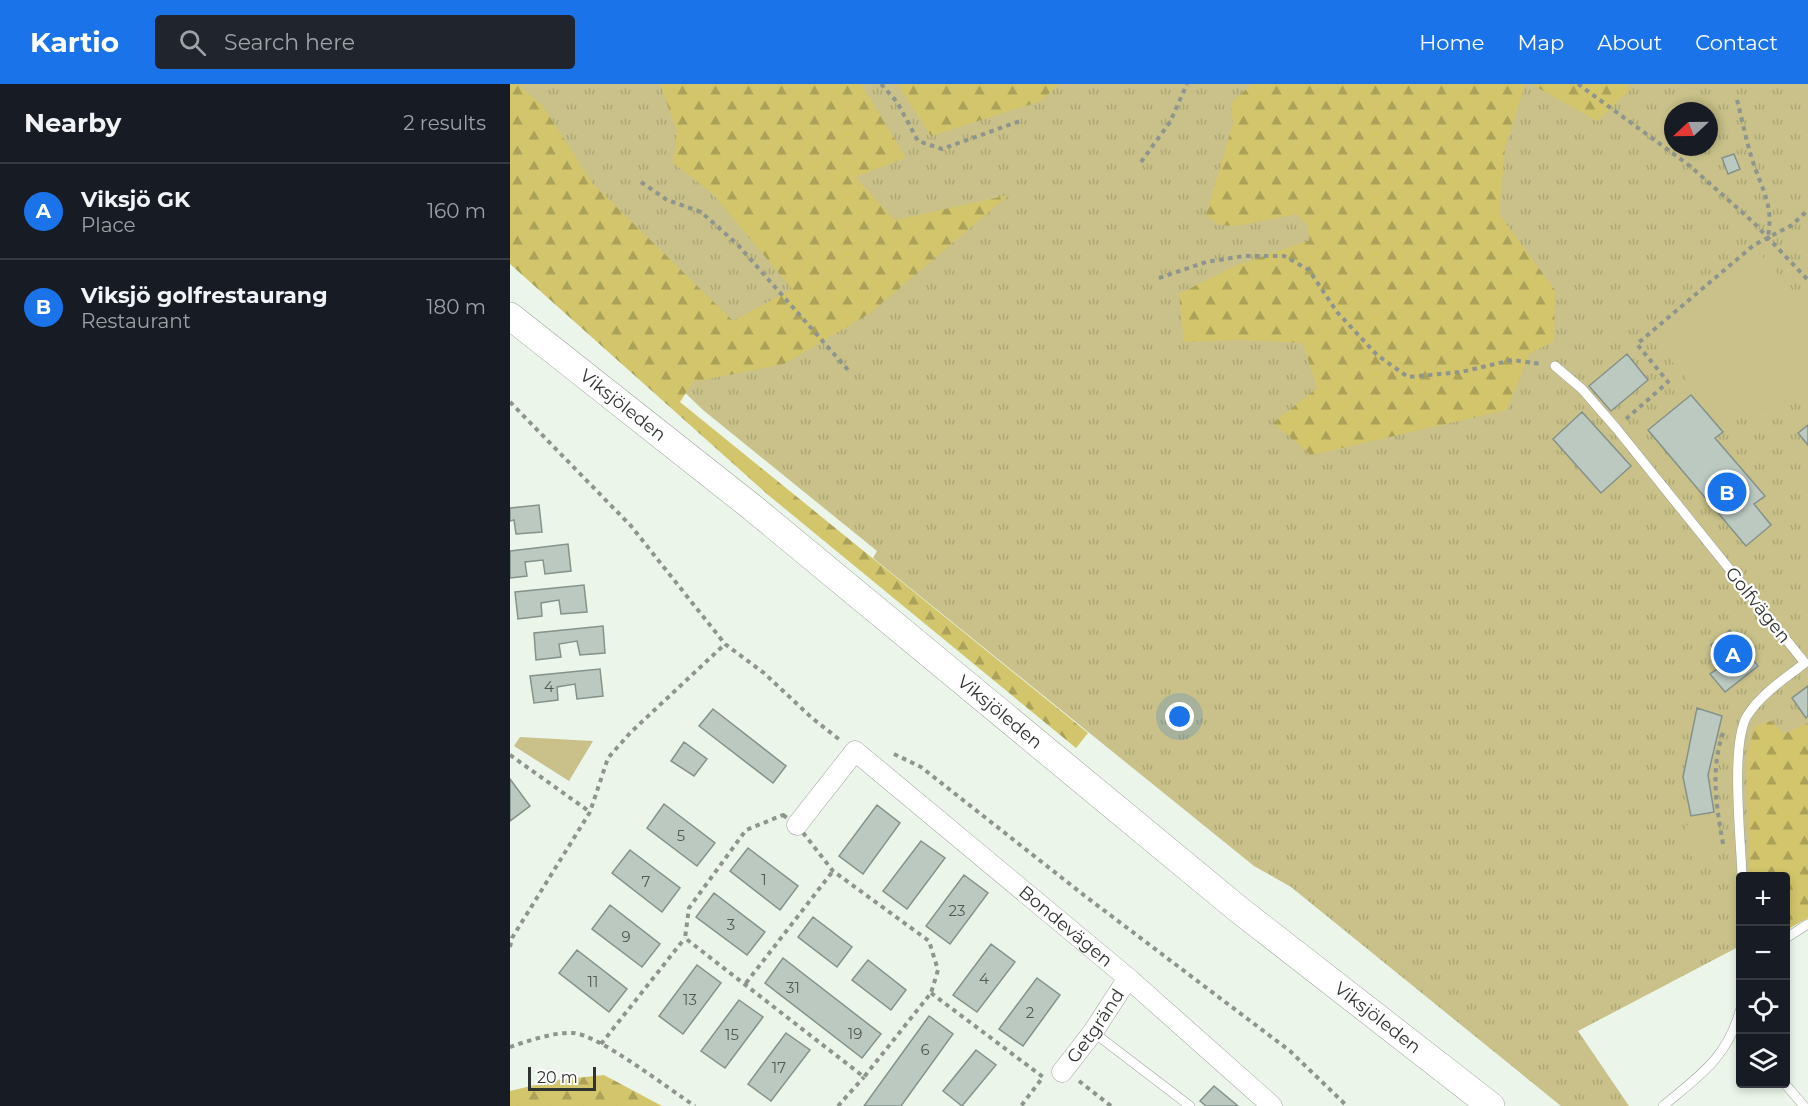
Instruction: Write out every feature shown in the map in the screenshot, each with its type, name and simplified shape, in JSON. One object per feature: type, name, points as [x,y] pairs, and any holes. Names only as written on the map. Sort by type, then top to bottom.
[{"type":"main road","name":"Viksjöleden","points":[[510,316],[753,508],[1238,909],[1491,1106]]},
{"type":"street","name":"Bondevägen","points":[[855,751],[1128,978],[1272,1106]]},
{"type":"street","points":[[797,825],[855,751]]},
{"type":"street","name":"Getgränd","points":[[1062,1072],[1094,1032],[1128,978]]},
{"type":"lane","name":"Golfvägen","points":[[1555,366],[1582,389],[1616,428],[1805,663],[1779,683],[1747,717],[1738,749],[1742,872]]},
{"type":"lane","points":[[1790,935],[1808,924]]},
{"type":"lane","points":[[1094,1032],[1190,1106]]},
{"type":"lane","points":[[1663,1106],[1712,1064],[1736,1039]]},
{"type":"lane","points":[[1789,1088],[1804,1106]]},
{"type":"path","points":[[881,84],[897,102],[918,141],[942,149],[1020,121]]},
{"type":"path","points":[[1141,162],[1170,122],[1187,84]]},
{"type":"path","points":[[1578,84],[1689,166],[1768,237],[1808,280]]},
{"type":"path","points":[[1737,100],[1753,162],[1764,186],[1771,222],[1768,237]]},
{"type":"path","points":[[641,182],[667,200],[701,212],[738,245],[849,371]]},
{"type":"path","points":[[1616,428],[1668,382],[1637,344],[1754,245],[1792,225],[1808,210]]},
{"type":"path","points":[[1159,278],[1215,261],[1244,256],[1284,256],[1309,270],[1337,312],[1377,355],[1408,376],[1461,372],[1512,360],[1555,366]]},
{"type":"path","points":[[510,402],[631,526],[725,644],[764,673],[812,718],[855,751]]},
{"type":"path","points":[[510,947],[512,938],[590,812],[608,758],[630,733],[725,644]]},
{"type":"path","points":[[871,764],[893,754],[921,767],[1085,896],[1290,1051],[1347,1106]]},
{"type":"path","points":[[510,755],[590,812]]},
{"type":"path","points":[[601,1044],[685,938],[688,908],[746,830],[783,815],[797,825],[833,871],[929,941],[938,970],[931,993],[838,1106]]},
{"type":"path","points":[[746,983],[833,871]]},
{"type":"path","points":[[685,938],[746,983],[864,1077]]},
{"type":"path","points":[[931,993],[1043,1077],[1021,1106]]},
{"type":"path","points":[[510,1047],[573,1033],[601,1044],[695,1106]]},
{"type":"green space","points":[[510,84],[1808,84],[1808,911],[1790,882],[1790,872],[1736,872],[1736,948],[1578,1031],[1629,1106],[1561,1106],[1291,887],[1254,866],[873,558],[877,551],[703,410],[510,224]]},
{"type":"green space","points":[[510,84],[517,84],[542,105],[593,184],[733,321],[792,289],[712,193],[673,163],[677,132],[660,84],[861,84],[906,158],[855,177],[895,220],[1009,195],[870,313],[784,364],[693,382],[680,402],[1088,733],[1076,748],[767,494],[510,264]]},
{"type":"green space","points":[[897,84],[1059,84],[1041,101],[931,136]]},
{"type":"green space","points":[[1252,84],[1525,84],[1505,148],[1499,214],[1555,290],[1554,341],[1529,354],[1507,410],[1311,455],[1273,423],[1317,388],[1303,343],[1239,340],[1184,342],[1179,294],[1235,266],[1310,240],[1307,225],[1297,214],[1237,226],[1219,225],[1206,215],[1233,123],[1231,103]]},
{"type":"green space","points":[[1531,84],[1626,84],[1631,89],[1597,121]]},
{"type":"green space","points":[[1757,251],[1808,307],[1808,385],[1798,394],[1768,409],[1727,412],[1709,407],[1654,339]]},
{"type":"green space","points":[[1771,721],[1784,734],[1808,723],[1808,918],[1790,928],[1790,872],[1750,872],[1747,755],[1755,726]]},
{"type":"green space","points":[[520,737],[593,741],[569,781],[514,746]]},
{"type":"green space","points":[[1692,818],[1718,835],[1700,862],[1675,845]]},
{"type":"green space","points":[[604,1075],[662,1106],[510,1106],[510,1091],[556,1080]]},
{"type":"building","points":[[1734,154],[1740,169],[1728,174],[1722,158]]},
{"type":"building","points":[[1627,354],[1648,380],[1611,411],[1589,386]]},
{"type":"building","points":[[1691,395],[1723,432],[1715,438],[1765,496],[1754,504],[1771,525],[1746,546],[1648,430]]},
{"type":"building","points":[[1582,412],[1631,466],[1601,493],[1553,439]]},
{"type":"building","points":[[1808,425],[1808,445],[1798,433]]},
{"type":"building","points":[[539,505],[542,532],[516,534],[514,520],[510,521],[510,508]]},
{"type":"building","points":[[568,544],[571,571],[545,574],[543,560],[525,562],[527,576],[510,578],[510,551]]},
{"type":"building","points":[[584,585],[587,612],[561,614],[559,600],[541,603],[542,616],[518,619],[515,592]]},
{"type":"building","points":[[603,626],[605,653],[580,655],[577,641],[559,644],[561,657],[536,660],[534,633]]},
{"type":"building","points":[[1730,630],[1758,666],[1725,692],[1710,674],[1725,664],[1711,645]]},
{"type":"building","points":[[600,669],[603,696],[577,699],[575,684],[557,687],[558,700],[534,703],[530,676]]},
{"type":"building","points":[[1808,686],[1808,716],[1806,718],[1792,698]]},
{"type":"building","points":[[1697,708],[1722,716],[1708,775],[1714,812],[1691,816],[1683,777]]},
{"type":"building","points":[[713,709],[786,766],[773,783],[699,726]]},
{"type":"building","points":[[684,742],[707,759],[694,776],[671,761]]},
{"type":"building","points":[[510,779],[530,806],[510,821]]},
{"type":"building","points":[[664,804],[715,843],[697,866],[647,828]]},
{"type":"building","points":[[877,805],[900,823],[863,874],[839,856]]},
{"type":"building","points":[[921,841],[945,858],[907,909],[883,891]]},
{"type":"building","points":[[748,848],[798,886],[780,910],[730,871]]},
{"type":"building","points":[[630,850],[680,888],[662,912],[612,873]]},
{"type":"building","points":[[964,875],[988,893],[950,944],[926,926]]},
{"type":"building","points":[[714,893],[765,932],[747,955],[696,917]]},
{"type":"building","points":[[610,905],[660,944],[642,967],[592,929]]},
{"type":"building","points":[[813,917],[852,947],[837,967],[798,937]]},
{"type":"building","points":[[991,944],[1015,962],[977,1012],[953,995]]},
{"type":"building","points":[[577,950],[627,989],[609,1012],[559,973]]},
{"type":"building","points":[[783,958],[881,1034],[862,1058],[765,983]]},
{"type":"building","points":[[868,960],[906,990],[891,1010],[852,980]]},
{"type":"building","points":[[697,965],[721,983],[683,1034],[659,1016]]},
{"type":"building","points":[[1037,978],[1060,995],[1023,1046],[999,1029]]},
{"type":"building","points":[[739,1000],[763,1017],[725,1068],[701,1051]]},
{"type":"building","points":[[929,1016],[953,1034],[901,1106],[864,1106]]},
{"type":"building","points":[[786,1033],[810,1050],[771,1101],[748,1084]]},
{"type":"building","points":[[976,1050],[996,1065],[962,1106],[943,1091]]},
{"type":"building","points":[[1214,1086],[1238,1106],[1206,1106],[1200,1101]]},
{"type":"place","name":"Viksjö golfrestaurang","points":[[1727,492]]},
{"type":"place","name":"Viksjö GK","points":[[1733,654]]}]
